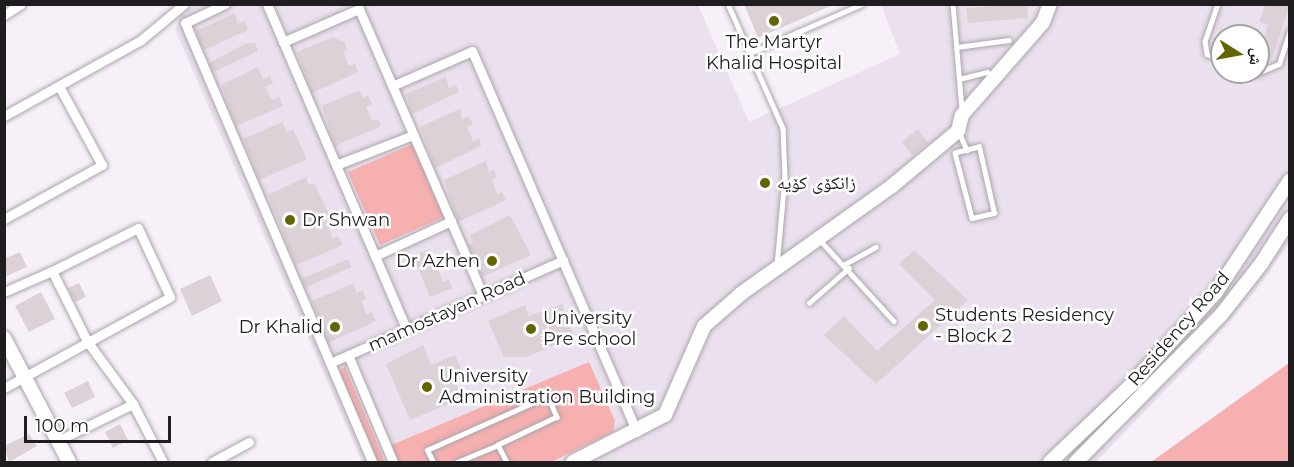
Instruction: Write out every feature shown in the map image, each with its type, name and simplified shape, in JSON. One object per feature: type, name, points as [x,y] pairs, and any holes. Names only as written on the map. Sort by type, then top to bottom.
[{"type":"street","points":[[4,116],[141,40],[184,4]]},
{"type":"street","points":[[225,4],[184,22],[372,462]]},
{"type":"street","points":[[267,4],[406,329]]},
{"type":"street","points":[[573,462],[638,432],[665,415],[674,401],[686,362],[704,326],[777,268],[892,186],[958,131],[962,115],[1043,22],[1050,4]]},
{"type":"street","points":[[4,15],[20,5]]},
{"type":"street","points":[[283,42],[359,9],[483,296]]},
{"type":"street","points":[[392,86],[472,51],[638,432]]},
{"type":"street","points":[[4,219],[102,165],[59,86]]},
{"type":"street","points":[[336,165],[413,135]]},
{"type":"street","name":"Residency Road","points":[[1050,462],[1130,386],[1216,292],[1290,180]]},
{"type":"street","name":"Residency Road","points":[[1076,462],[1221,315],[1261,264],[1290,219]]},
{"type":"street","points":[[375,256],[451,221]]},
{"type":"street","points":[[4,292],[138,228],[170,297],[87,340],[4,388]]},
{"type":"street","name":"mamostayan Road","points":[[330,363],[563,260]]},
{"type":"street","points":[[52,271],[87,340],[133,404],[163,462]]},
{"type":"street","points":[[4,338],[69,462]]},
{"type":"street","points":[[348,355],[393,462]]},
{"type":"street","points":[[57,441],[133,404]]},
{"type":"street","points":[[212,462],[249,442]]},
{"type":"lane","points":[[728,4],[783,128],[785,178],[777,268]]},
{"type":"lane","points":[[750,53],[862,4]]},
{"type":"lane","points":[[953,4],[962,115]]},
{"type":"lane","points":[[1211,24],[1218,4]]},
{"type":"lane","points":[[1210,27],[1205,41],[1210,55]]},
{"type":"lane","points":[[1270,68],[1279,64],[1290,32]]},
{"type":"lane","points":[[957,47],[1009,40]]},
{"type":"lane","points":[[959,79],[987,72]]},
{"type":"lane","points":[[958,131],[967,150]]},
{"type":"lane","points":[[979,147],[994,213],[972,218],[955,153],[967,150],[979,147]]},
{"type":"lane","points":[[819,239],[847,266],[894,321]]},
{"type":"lane","points":[[809,303],[847,266],[876,247]]},
{"type":"lane","points":[[433,462],[428,450],[548,396],[557,417],[458,462]]},
{"type":"lane","points":[[498,445],[507,462]]},
{"type":"shaded area","name":"زانکۆی کۆیە","points":[[197,4],[698,5],[749,122],[900,54],[881,5],[1289,5],[1289,243],[1255,291],[1207,347],[1096,462],[362,462],[175,30],[182,11]]},
{"type":"shaded area","points":[[413,144],[444,217],[380,245],[348,172]]},
{"type":"shaded area","points":[[589,362],[615,421],[613,432],[551,462],[396,462],[389,446]]},
{"type":"shaded area","points":[[1289,363],[1289,462],[1151,462]]},
{"type":"shaded area","points":[[345,367],[385,462],[377,462],[339,370]]},
{"type":"building","name":"The Martyr Khalid Hospital","points":[[744,4],[835,4],[758,38]]},
{"type":"building","points":[[1027,4],[1028,18],[968,23],[966,8]]},
{"type":"building","points":[[1266,4],[1290,4],[1271,62],[1270,24],[1259,22]]},
{"type":"building","points":[[235,13],[238,24],[245,21],[248,30],[204,50],[196,31]]},
{"type":"building","points":[[333,37],[345,43],[347,50],[343,52],[349,66],[355,64],[358,72],[312,93],[297,52]]},
{"type":"building","points":[[247,43],[255,43],[258,51],[213,72],[209,63]]},
{"type":"building","points":[[258,67],[263,79],[270,76],[273,84],[265,87],[272,100],[279,97],[283,106],[236,126],[221,85]]},
{"type":"building","points":[[446,77],[449,88],[456,85],[459,92],[412,114],[406,94]]},
{"type":"building","points":[[359,90],[363,98],[368,96],[372,104],[366,107],[372,121],[378,119],[381,126],[335,146],[322,106]]},
{"type":"building","points":[[460,109],[462,119],[469,116],[473,124],[467,127],[473,141],[479,138],[481,146],[435,168],[420,127]]},
{"type":"building","points":[[282,122],[287,132],[293,129],[307,159],[259,180],[243,139]]},
{"type":"building","points":[[918,129],[928,143],[912,155],[902,142]]},
{"type":"building","points":[[486,161],[489,172],[494,170],[497,178],[492,180],[497,194],[502,192],[506,200],[458,222],[444,180]]},
{"type":"building","points":[[306,177],[309,185],[314,183],[329,214],[324,217],[333,238],[338,236],[343,245],[296,265],[268,195]]},
{"type":"building","points":[[510,215],[531,255],[482,277],[477,253],[472,255],[468,245],[473,243],[470,235]]},
{"type":"building","points":[[429,249],[433,260],[440,257],[444,266],[438,269],[443,282],[449,280],[452,288],[430,297],[413,256]]},
{"type":"building","name":"Students Residency - Block 2","points":[[914,250],[968,300],[876,384],[824,335],[844,316],[877,351],[935,300],[899,264]]},
{"type":"building","points":[[20,252],[27,267],[4,277],[4,259]]},
{"type":"building","points":[[348,259],[351,267],[305,288],[301,279]]},
{"type":"building","points":[[210,275],[222,301],[192,316],[180,289]]},
{"type":"building","points":[[79,283],[86,297],[75,302],[68,288]]},
{"type":"building","points":[[353,284],[357,293],[363,290],[366,299],[361,301],[367,315],[372,312],[376,321],[328,343],[312,301]]},
{"type":"building","points":[[41,292],[55,319],[29,332],[15,306]]},
{"type":"building","name":"University Pre school","points":[[562,304],[574,336],[527,357],[504,357],[488,321],[525,305],[529,316]]},
{"type":"building","name":"University Administration Building","points":[[423,345],[431,365],[455,355],[462,370],[453,376],[463,398],[410,420],[386,364]]},
{"type":"building","points":[[88,381],[95,397],[72,408],[64,393]]},
{"type":"building","points":[[120,424],[128,440],[113,448],[105,432]]},
{"type":"building","points":[[29,434],[37,446],[9,462],[4,446]]},
{"type":"place","name":"The Martyr Khalid Hospital","points":[[774,21]]},
{"type":"place","name":"زانکۆی کۆیە","points":[[765,183]]},
{"type":"place","name":"Dr Shwan","points":[[290,220]]},
{"type":"place","name":"Dr Azhen","points":[[492,261]]},
{"type":"place","name":"Students Residency - Block 2","points":[[923,326]]},
{"type":"place","name":"Dr Khalid","points":[[335,327]]},
{"type":"place","name":"University Pre school","points":[[531,329]]},
{"type":"place","name":"University Administration Building","points":[[427,387]]}]
